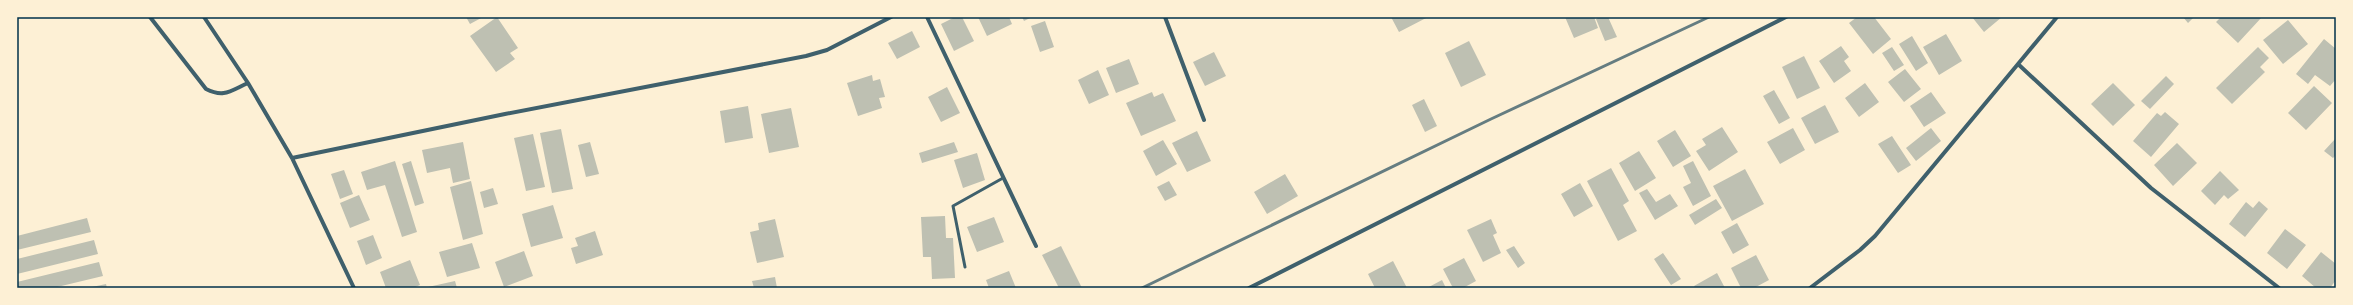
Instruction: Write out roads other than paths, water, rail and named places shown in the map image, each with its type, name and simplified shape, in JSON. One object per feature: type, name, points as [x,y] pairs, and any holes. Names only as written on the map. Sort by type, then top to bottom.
[{"type":"street","points":[[150,17],[206,88],[216,94],[226,94],[248,83]]},
{"type":"street","points":[[204,17],[248,83],[292,158],[354,288]]},
{"type":"street","points":[[292,158],[505,114],[806,56],[827,50],[891,17]]},
{"type":"street","points":[[927,17],[1036,246]]},
{"type":"street","points":[[1165,17],[1204,120]]},
{"type":"street","points":[[1249,288],[1786,17]]},
{"type":"street","points":[[1810,288],[1860,250],[1875,236],[2057,17]]},
{"type":"street","points":[[2018,64],[2150,188],[2279,288]]},
{"type":"lane","points":[[965,267],[953,206],[1003,178]]},
{"type":"railway","points":[[1142,288],[1491,119],[1709,17]]}]
